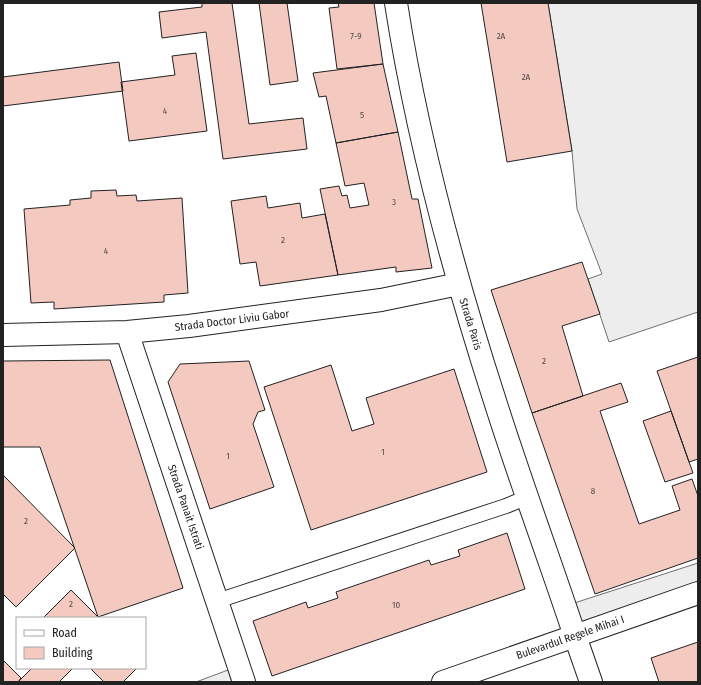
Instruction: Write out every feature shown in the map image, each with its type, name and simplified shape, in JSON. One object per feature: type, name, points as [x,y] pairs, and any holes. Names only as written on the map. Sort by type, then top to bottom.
[{"type":"main road","name":"Strada Paris","points":[[396,3],[422,141],[459,284],[495,403],[591,682]]},
{"type":"main road","name":"Strada Doctor Liviu Gabor","points":[[3,334],[127,332],[189,326],[374,301],[459,284]]},
{"type":"main road","name":"Strada Panait Istrati","points":[[127,332],[244,682]]},
{"type":"main road","name":"Bulevardul Regele Mihai I","points":[[443,682],[698,593]]},
{"type":"lane","points":[[217,601],[506,506],[528,497]]},
{"type":"shaded area","points":[[548,3],[698,3],[698,312],[609,342],[588,279],[602,274],[577,209],[572,151]]},
{"type":"shaded area","points":[[698,563],[698,593],[575,636],[565,606]]},
{"type":"shaded area","points":[[228,670],[232,682],[196,682]]},
{"type":"building","points":[[202,3],[232,3],[249,124],[303,118],[307,149],[223,159],[206,32],[162,38],[159,12],[202,7]]},
{"type":"building","points":[[259,3],[287,3],[298,81],[270,85]]},
{"type":"building","points":[[338,3],[374,3],[383,64],[337,69],[329,8],[339,7]]},
{"type":"building","points":[[481,3],[548,3],[572,151],[507,162]]},
{"type":"building","points":[[196,53],[207,131],[129,141],[121,82],[175,75],[172,56]]},
{"type":"building","points":[[119,62],[123,91],[3,106],[3,77]]},
{"type":"building","points":[[383,64],[398,132],[336,143],[326,96],[319,97],[313,73]]},
{"type":"building","points":[[398,132],[412,199],[418,199],[432,268],[396,272],[396,267],[338,275],[320,189],[339,186],[342,196],[347,195],[350,208],[369,205],[364,183],[345,186],[336,143]]},
{"type":"building","points":[[116,190],[117,196],[136,195],[137,201],[182,198],[188,293],[164,295],[164,302],[54,309],[54,302],[31,303],[24,209],[70,205],[70,200],[91,198],[91,191]]},
{"type":"building","points":[[266,196],[268,208],[300,203],[302,218],[325,214],[338,275],[260,286],[256,262],[240,264],[231,201]]},
{"type":"building","points":[[582,262],[600,314],[562,326],[583,396],[532,413],[491,290]]},
{"type":"building","points":[[698,357],[698,459],[689,462],[657,371]]},
{"type":"building","points":[[110,360],[183,588],[98,617],[40,447],[3,447],[3,361]]},
{"type":"building","points":[[249,361],[265,410],[258,412],[253,424],[274,487],[210,509],[168,382],[180,364]]},
{"type":"building","points":[[331,365],[352,431],[374,424],[366,398],[454,369],[487,472],[311,530],[264,387]]},
{"type":"building","points":[[621,383],[628,402],[600,411],[639,524],[680,510],[672,486],[692,479],[698,496],[698,558],[595,594],[532,413]]},
{"type":"building","points":[[671,411],[693,473],[665,482],[643,421]]},
{"type":"building","points":[[3,475],[75,548],[16,607],[3,594]]},
{"type":"building","points":[[507,533],[525,589],[272,676],[253,621],[306,602],[308,608],[338,598],[336,592],[429,560],[431,565],[460,556],[458,550]]},
{"type":"building","points":[[71,590],[98,617],[44,617]]},
{"type":"building","points":[[698,642],[698,682],[659,682],[651,658]]},
{"type":"building","points":[[3,660],[21,678],[18,682],[3,682]]},
{"type":"building","points":[[31,669],[72,669],[59,682],[18,682]]},
{"type":"building","points":[[91,669],[136,669],[123,682],[104,682]]}]
